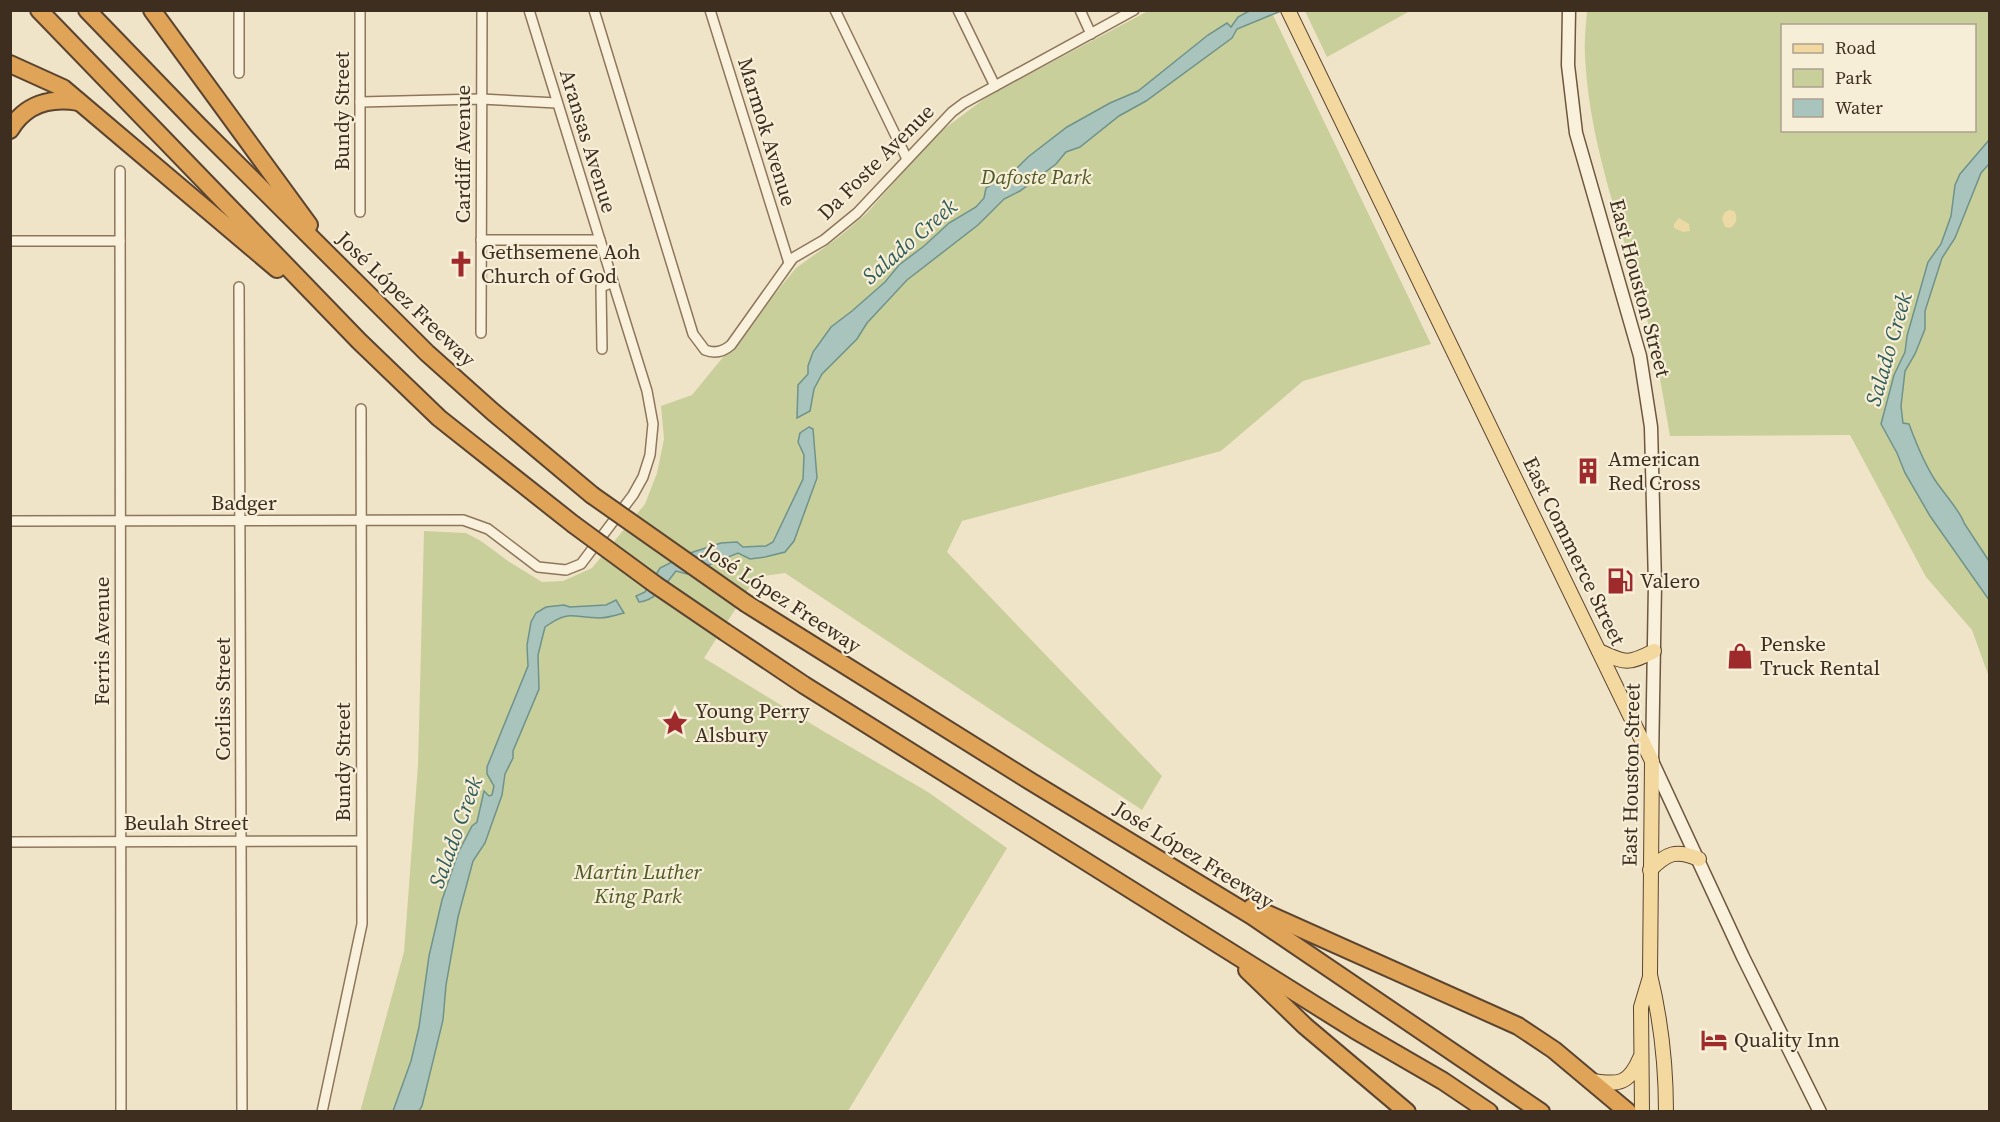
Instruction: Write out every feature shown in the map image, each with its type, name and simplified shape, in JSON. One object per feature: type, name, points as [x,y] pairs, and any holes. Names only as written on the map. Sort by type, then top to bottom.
[{"type":"highway","points":[[39,10],[359,341],[439,418],[573,524],[656,585],[804,685],[1355,1030],[1443,1081],[1489,1112]]},
{"type":"highway","name":"José López Freeway","points":[[87,10],[331,258],[427,352],[493,412],[592,495],[747,604],[1010,769],[1252,916],[1541,1112]]},
{"type":"highway","points":[[152,10],[283,188],[331,258]]},
{"type":"highway","points":[[10,64],[63,88],[230,228],[359,341]]},
{"type":"highway","points":[[10,130],[22,116],[43,102],[60,100],[79,102]]},
{"type":"highway","points":[[1193,880],[1518,1026],[1554,1050],[1628,1112]]},
{"type":"highway","points":[[1223,947],[1305,1026],[1407,1112]]},
{"type":"main road","name":"East Commerce Street","points":[[1288,10],[1652,760],[1743,957],[1820,1112]]},
{"type":"main road","name":"East Houston Street","points":[[1569,10],[1568,65],[1576,133],[1640,356],[1651,428],[1655,584],[1650,975],[1666,1067],[1666,1112]]},
{"type":"main road","points":[[1599,651],[1622,661],[1631,662],[1654,651]]},
{"type":"main road","points":[[1650,870],[1669,855],[1687,854],[1699,859]]},
{"type":"main road","name":"East Houston Street","points":[[1642,1112],[1641,1007],[1650,975]]},
{"type":"main road","points":[[1593,1081],[1615,1083],[1623,1081],[1635,1069],[1641,1056]]},
{"type":"street","points":[[239,10],[239,74]]},
{"type":"street","name":"Bundy Street","points":[[360,10],[360,212]]},
{"type":"street","name":"Cardiff Avenue","points":[[481,333],[482,10]]},
{"type":"street","name":"Aransas Avenue","points":[[476,524],[538,567],[566,570],[581,564],[587,558],[638,488],[650,455],[653,424],[647,391],[529,10]]},
{"type":"street","name":"Da Foste Avenue","points":[[594,10],[693,334],[700,346],[705,350],[715,352],[726,350],[731,345],[793,258],[824,240],[845,224],[952,112],[1134,10]]},
{"type":"street","name":"Marmok Avenue","points":[[710,10],[789,263]]},
{"type":"street","points":[[835,10],[907,159]]},
{"type":"street","points":[[958,10],[995,86]]},
{"type":"street","points":[[1080,10],[1091,34]]},
{"type":"street","points":[[360,102],[481,99],[558,103]]},
{"type":"street","name":"Ferris Avenue","points":[[120,171],[121,1112]]},
{"type":"street","points":[[481,240],[600,240]]},
{"type":"street","points":[[10,242],[120,241]]},
{"type":"street","points":[[602,349],[601,287],[613,282]]},
{"type":"street","name":"Corliss Street","points":[[239,287],[242,1112]]},
{"type":"street","name":"Bundy Street","points":[[322,1112],[361,936],[361,409]]},
{"type":"street","name":"Badger","points":[[10,521],[463,520],[476,524]]},
{"type":"street","name":"Beulah Street","points":[[10,842],[361,841]]},
{"type":"green space","points":[[1148,11],[1271,11],[1431,344],[1303,381],[1221,451],[962,521],[947,552],[1162,776],[1142,810],[785,573],[756,577],[704,658],[928,792],[1007,848],[848,1111],[360,1112],[404,952],[418,765],[424,531],[466,533],[542,582],[563,581],[592,568],[645,504],[657,473],[664,439],[661,406],[692,395],[796,268],[839,237],[867,213],[936,135],[988,96]]},
{"type":"green space","points":[[1305,11],[1410,11],[1327,57]]},
{"type":"green space","points":[[1587,11],[1989,11],[1989,677],[1972,630],[1926,577],[1850,435],[1670,436],[1651,334],[1606,180],[1592,119],[1585,39]]},
{"type":"sand","points":[[1729,210],[1734,211],[1736,218],[1734,225],[1730,228],[1725,227],[1722,219],[1724,213]]},
{"type":"sand","points":[[1679,218],[1689,224],[1690,231],[1683,232],[1674,228]]},
{"type":"water","points":[[1249,11],[1281,11],[1237,29],[1232,38],[1146,101],[1119,116],[1080,147],[1066,152],[1056,164],[1020,191],[1004,199],[978,225],[907,280],[867,323],[857,339],[822,374],[814,389],[810,411],[797,418],[798,385],[808,374],[813,352],[831,327],[885,282],[899,265],[949,223],[976,207],[984,198],[986,188],[1015,170],[1067,127],[1110,103],[1138,91],[1208,35],[1227,23],[1231,27],[1238,17]]},
{"type":"water","points":[[1989,140],[1989,164],[1981,173],[1955,238],[1942,258],[1925,311],[1925,329],[1905,371],[1901,406],[1903,423],[1909,424],[1931,473],[1989,561],[1989,600],[1930,516],[1905,473],[1881,424],[1894,375],[1905,352],[1907,336],[1928,262],[1941,244],[1951,216],[1955,185],[1960,174]]},
{"type":"water","points":[[809,427],[813,429],[817,478],[794,541],[785,552],[750,559],[738,553],[687,574],[676,571],[656,595],[639,602],[636,596],[645,592],[660,568],[690,553],[721,543],[737,542],[743,547],[766,546],[773,542],[803,479],[804,455],[798,442],[800,433]]},
{"type":"water","points":[[616,600],[624,613],[603,618],[566,616],[545,627],[538,655],[539,689],[513,751],[513,758],[505,774],[502,795],[485,843],[473,861],[458,917],[446,985],[443,1020],[422,1106],[419,1111],[393,1111],[411,1061],[419,1027],[429,956],[442,900],[458,853],[472,826],[477,822],[484,791],[489,796],[492,795],[494,786],[487,774],[487,767],[528,666],[527,645],[531,622],[536,613],[546,607],[606,605]]},
{"type":"place","name":"Gethsemene Aoh Church of God","points":[[461,264]]},
{"type":"place","name":"American Red Cross","points":[[1588,471]]},
{"type":"place","name":"Valero","points":[[1620,581]]},
{"type":"place","name":"Penske Truck Rental","points":[[1740,656]]},
{"type":"place","name":"Young Perry Alsbury","points":[[675,723]]},
{"type":"place","name":"Quality Inn","points":[[1714,1040]]},
{"type":"park label","name":"Dafoste Park","points":[[1036,177]]},
{"type":"park label","name":"Martin Luther King Park","points":[[638,884]]},
{"type":"water label","name":"Salado Creek","points":[[909,241]]},
{"type":"water label","name":"Salado Creek","points":[[1888,349]]},
{"type":"water label","name":"Salado Creek","points":[[455,832]]}]
